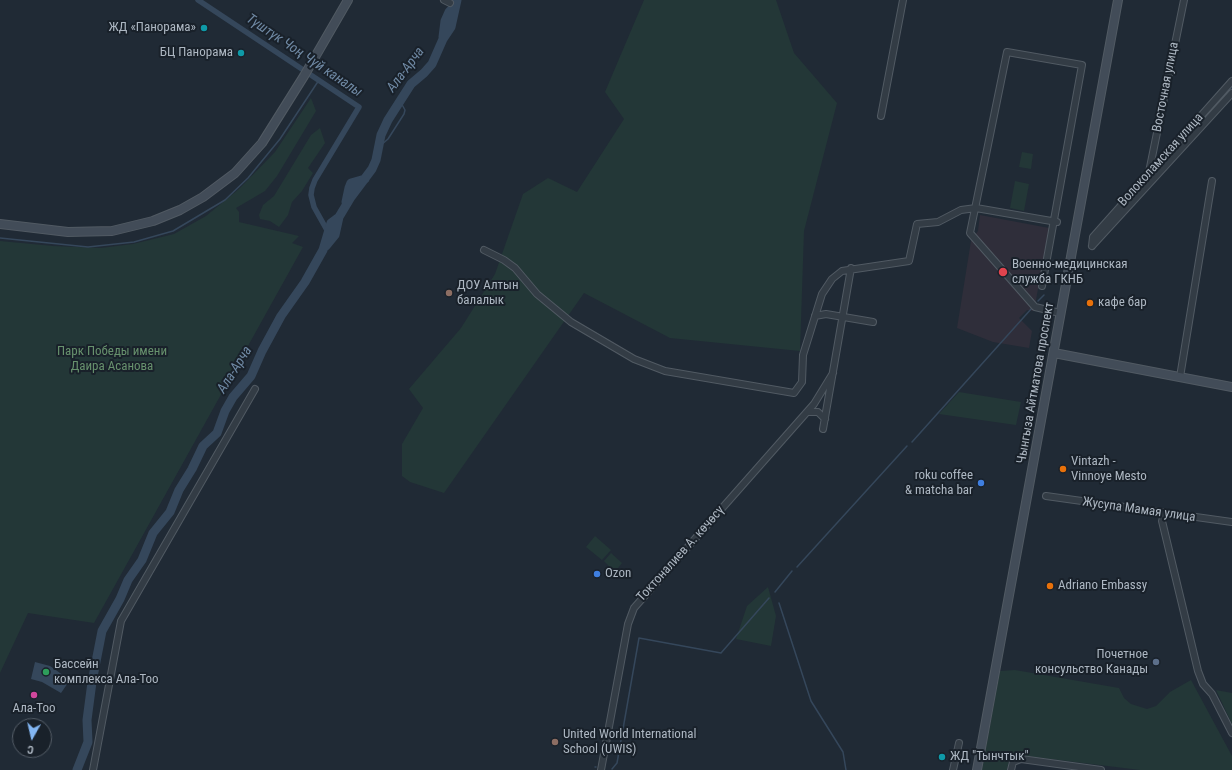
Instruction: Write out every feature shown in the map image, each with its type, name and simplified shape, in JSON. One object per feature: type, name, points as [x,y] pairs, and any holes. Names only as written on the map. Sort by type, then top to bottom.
[{"type":"main road","points":[[0,224],[49,231],[99,232],[137,226],[180,210],[215,189],[245,163],[272,128],[348,0]]},
{"type":"main road","name":"Чынгыза Айтматова проспект","points":[[977,770],[1118,0]]},
{"type":"main road","points":[[1054,353],[1232,387]]},
{"type":"street","points":[[881,116],[903,0]]},
{"type":"street","name":"Восточная улица","points":[[1149,174],[1184,0]]},
{"type":"street","points":[[1042,286],[1055,221],[1082,65],[1007,52],[970,234],[1034,307],[1060,313]]},
{"type":"street","name":"Волоколамская улица","points":[[1232,82],[1093,237],[1092,243],[1232,93]]},
{"type":"street","points":[[1180,377],[1212,181]]},
{"type":"street","points":[[484,250],[504,260],[515,268],[537,294],[571,322],[634,359],[665,371],[794,393],[802,382],[801,365],[803,355],[822,294],[826,287],[842,271],[851,268],[909,261],[917,224],[938,222],[961,210],[976,208],[1055,221]]},
{"type":"street","points":[[823,429],[844,317],[851,268]]},
{"type":"street","points":[[815,316],[826,314],[872,322]]},
{"type":"street","name":"Токтоналиев А. көчөсү","points":[[602,770],[628,624],[634,608],[807,412],[820,396],[833,373]]},
{"type":"street","points":[[93,770],[121,621],[255,389]]},
{"type":"street","points":[[807,412],[818,412],[825,419]]},
{"type":"street","name":"Жусупа Мамая улица","points":[[1046,496],[1164,514],[1231,522]]},
{"type":"street","points":[[1164,514],[1162,521],[1198,671],[1203,684],[1212,694],[1232,733]]},
{"type":"street","points":[[1231,522],[1232,514]]},
{"type":"street","points":[[953,770],[958,743]]},
{"type":"street","points":[[1011,770],[1013,762],[1021,759],[1101,770]]},
{"type":"shaded area","name":"Военно-медицинская служба ГКНБ","points":[[980,215],[1049,228],[1034,311],[1027,310],[1019,318],[1032,331],[1029,348],[993,342],[957,328],[971,241],[978,231]]},
{"type":"green space","points":[[644,0],[776,0],[794,53],[837,103],[804,231],[800,351],[670,338],[584,293],[444,493],[410,482],[402,476],[402,444],[423,408],[409,389],[461,328],[495,274],[523,194],[548,178],[577,192],[624,119],[605,92]]},
{"type":"green space","name":"Парк Победы имени Даира Асанова","points":[[311,98],[316,111],[277,176],[265,191],[236,208],[239,212],[239,222],[299,236],[292,243],[303,247],[94,623],[28,613],[0,673],[0,241],[53,246],[101,248],[133,244],[174,234],[206,216],[239,189],[275,152]]},
{"type":"green space","points":[[320,128],[325,143],[308,168],[313,173],[302,191],[292,202],[288,215],[279,227],[270,221],[260,219],[259,215],[263,205],[274,196],[311,135]]},
{"type":"green space","points":[[1022,152],[1033,154],[1031,169],[1019,167]]},
{"type":"green space","points":[[1015,181],[1029,184],[1024,211],[1010,208]]},
{"type":"green space","points":[[959,392],[1021,402],[1016,425],[939,414]]},
{"type":"green space","points":[[595,536],[611,550],[602,560],[586,547]]},
{"type":"green space","points":[[611,553],[622,563],[615,572],[604,561]]},
{"type":"green space","points":[[768,587],[776,616],[771,646],[736,639],[747,606]]},
{"type":"green space","points":[[1015,670],[1119,688],[1124,698],[1131,704],[1147,709],[1156,706],[1170,692],[1191,680],[1232,756],[1232,770],[1140,770],[1018,755],[1009,761],[1007,770],[982,770],[1000,671]]},
{"type":"green space","points":[[1216,690],[1232,693],[1232,724]]},
{"type":"water","name":"Бассейн комплекса Ала-Тоо","points":[[35,662],[50,666],[70,680],[61,693],[42,682],[31,679]]},
{"type":"waterway","name":"Түштүк Чоң Чүй каналы","points":[[198,0],[359,107],[315,180],[312,188],[311,195],[314,207],[328,232]]},
{"type":"waterway","name":"Ала-Арча","points":[[77,770],[88,742],[87,720],[92,682],[102,631],[120,599],[128,580],[142,560],[153,533],[170,512],[179,490],[192,469],[203,446],[217,433],[225,411],[233,397],[251,376],[262,351],[281,316],[305,282],[323,250],[331,223],[339,217],[351,197],[372,169],[376,160],[381,135],[388,120],[411,84],[432,64],[443,39],[451,27],[457,0]]},
{"type":"waterway","points":[[443,37],[445,21],[449,12],[455,6]]},
{"type":"waterway","points":[[0,238],[88,247],[134,242],[173,231],[225,200],[248,178],[280,139],[319,80]]},
{"type":"waterway","points":[[1146,182],[1232,87]]},
{"type":"waterway","points":[[380,146],[388,139],[404,114],[405,110],[400,101]]},
{"type":"waterway","points":[[346,202],[351,183],[365,179]]},
{"type":"waterway","points":[[326,246],[335,235],[339,217]]},
{"type":"waterway","points":[[1038,301],[1044,295]]},
{"type":"waterway","points":[[912,442],[1032,308]]},
{"type":"waterway","points":[[797,567],[907,446]]},
{"type":"waterway","points":[[775,592],[792,571]]},
{"type":"waterway","points":[[612,769],[617,763],[639,638],[721,653],[769,598]]},
{"type":"waterway","points":[[779,603],[811,701],[843,752],[846,770]]},
{"type":"place","name":"ЖД «Панорама»","points":[[204,28]]},
{"type":"place","name":"БЦ Панорама","points":[[241,53]]},
{"type":"place","name":"Военно-медицинская служба ГКНБ","points":[[1003,272]]},
{"type":"place","name":"ДОУ Алтын балалык","points":[[449,293]]},
{"type":"place","name":"кафе бар","points":[[1090,303]]},
{"type":"place","name":"Vintazh - Vinnoye Mesto","points":[[1063,469]]},
{"type":"place","name":"roku coffee & matcha bar","points":[[981,483]]},
{"type":"place","name":"Ozon","points":[[597,574]]},
{"type":"place","name":"Adriano Embassy","points":[[1050,586]]},
{"type":"place","name":"Почетное консульство Канады","points":[[1156,662]]},
{"type":"place","name":"Бассейн комплекса Ала-Тоо","points":[[46,672]]},
{"type":"place","name":"Ала-Тоо","points":[[34,695]]},
{"type":"place","name":"United World International School (UWIS)","points":[[555,742]]},
{"type":"place","name":"ЖД \"Тынчтык\"","points":[[942,757]]}]
